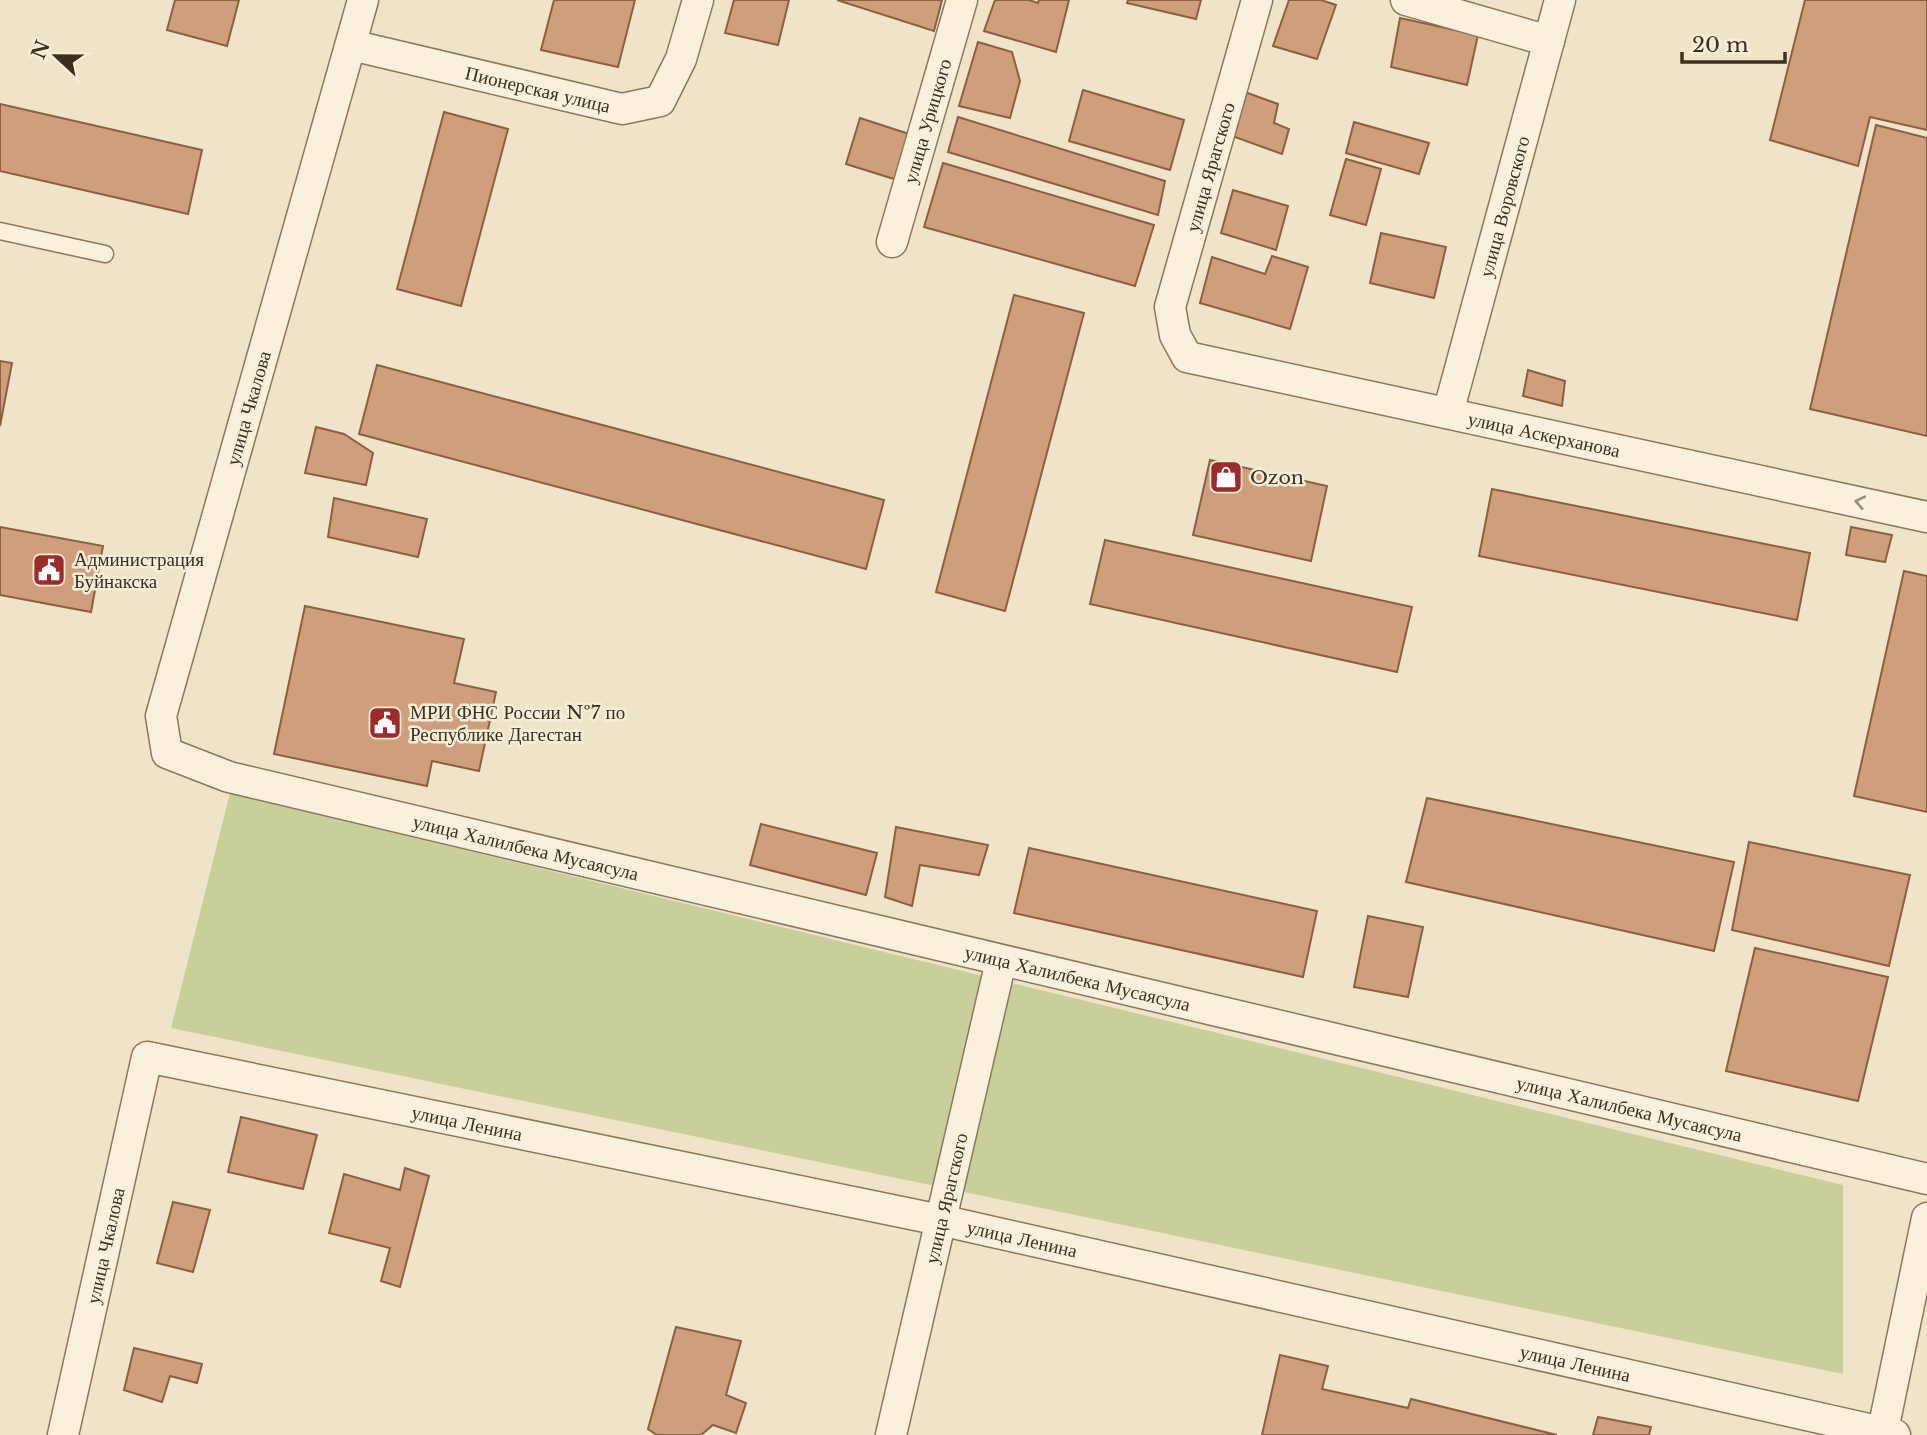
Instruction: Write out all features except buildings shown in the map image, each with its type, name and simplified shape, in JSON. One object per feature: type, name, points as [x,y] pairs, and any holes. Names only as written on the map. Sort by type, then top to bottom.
[{"type":"street","name":"улица Чкалова","points":[[229,777],[167,753],[161,716],[363,0]]},
{"type":"street","name":"Пионерская улица","points":[[351,45],[622,109],[660,101],[681,59],[698,0]]},
{"type":"street","name":"улица Урицкого","points":[[892,242],[962,0]]},
{"type":"street","name":"улица Ярагского","points":[[1175,335],[1170,307],[1257,0]]},
{"type":"street","points":[[1406,0],[1549,41]]},
{"type":"street","name":"улица Воровского","points":[[1448,413],[1560,0]]},
{"type":"street","name":"улица Аскерханова","points":[[1175,335],[1187,357],[1927,516]]},
{"type":"street","name":"улица Халилбека Мусаясула","points":[[229,777],[1927,1179]]},
{"type":"street","name":"улица Ярагского","points":[[891,1435],[1001,961]]},
{"type":"street","name":"улица Чкалова","points":[[63,1435],[147,1057]]},
{"type":"street","name":"улица Ленина","points":[[147,1057],[940,1220],[1887,1434]]},
{"type":"street","points":[[1887,1434],[1927,1218]]},
{"type":"lane","points":[[0,231],[105,254]]},
{"type":"green space","points":[[230,793],[1843,1185],[1843,1374],[171,1028]]},
{"type":"place","name":"Ozon","points":[[1226,477]]},
{"type":"place","name":"Администрация Буйнакска","points":[[49,570]]},
{"type":"place","name":"МРИ ФНС России №7 по Республике Дагестан","points":[[385,723]]}]
